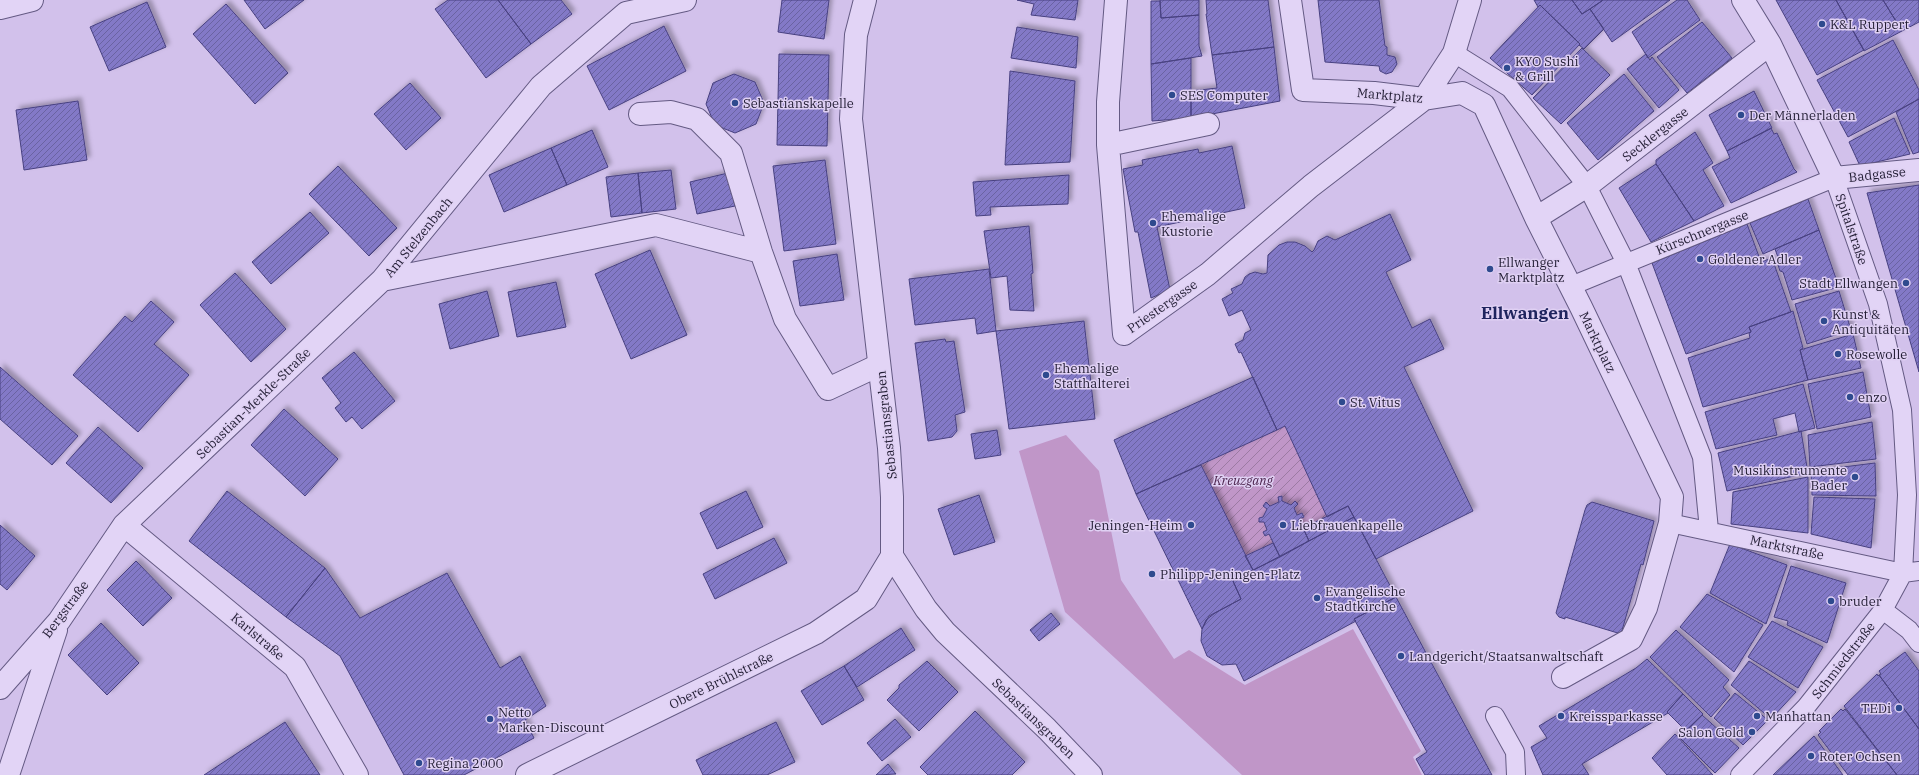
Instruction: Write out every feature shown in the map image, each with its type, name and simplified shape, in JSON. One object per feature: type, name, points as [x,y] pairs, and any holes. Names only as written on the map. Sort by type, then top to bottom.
[{"type":"street","points":[[0,8],[32,0]]},
{"type":"street","name":"Am Stelzenbach","points":[[382,280],[541,86],[626,13],[685,0]]},
{"type":"street","name":"Sebastiansgraben","points":[[865,0],[856,35],[851,119],[889,448],[892,497],[892,556],[926,609],[945,632],[1047,729],[1091,775]]},
{"type":"street","name":"Priestergasse","points":[[1116,0],[1108,102],[1108,145],[1124,334],[1208,274],[1311,186],[1424,100]]},
{"type":"street","name":"Marktplatz","points":[[1290,0],[1304,90],[1374,93],[1424,100],[1462,93],[1484,105],[1536,218],[1571,286],[1672,497],[1670,523],[1646,608],[1631,639],[1563,678]]},
{"type":"street","points":[[1424,100],[1454,53],[1470,0]]},
{"type":"street","name":"Spitalstraße","points":[[1742,0],[1770,44],[1834,178],[1878,304],[1902,410],[1911,572]]},
{"type":"street","name":"Secklergasse","points":[[1536,218],[1588,186],[1770,44]]},
{"type":"street","points":[[1454,53],[1510,88],[1588,186],[1626,263],[1702,457],[1709,530]]},
{"type":"street","points":[[640,114],[671,112],[697,119],[731,153],[761,252],[786,319],[828,389],[880,365]]},
{"type":"street","points":[[1108,145],[1208,124]]},
{"type":"street","name":"Badgasse","points":[[1834,178],[1919,170]]},
{"type":"street","name":"Kürschnergasse","points":[[1571,286],[1834,178]]},
{"type":"street","name":"Am Stelzenbach","points":[[382,280],[656,225],[761,252]]},
{"type":"street","name":"Sebastian-Merkle-Straße","points":[[124,525],[382,280]]},
{"type":"street","name":"Marktstraße","points":[[1670,523],[1911,572]]},
{"type":"street","name":"Bergstraße","points":[[0,688],[59,621],[124,525]]},
{"type":"street","name":"Karlstraße","points":[[124,525],[295,667],[357,775]]},
{"type":"street","name":"Obere Brühlstraße","points":[[527,775],[816,633],[866,600],[892,556]]},
{"type":"street","name":"Schmiedstraße","points":[[1740,775],[1806,707],[1883,610],[1911,572]]},
{"type":"street","points":[[1883,610],[1909,630],[1919,643]]},
{"type":"street","points":[[8,775],[59,621]]},
{"type":"street","points":[[1495,716],[1515,752],[1516,775]]},
{"type":"green space","name":"Kreuzgang","points":[[1285,426],[1327,517],[1303,528],[1299,519],[1304,517],[1303,513],[1297,515],[1294,508],[1298,504],[1295,501],[1291,505],[1282,501],[1281,496],[1278,497],[1279,502],[1270,506],[1266,503],[1263,506],[1267,509],[1263,517],[1259,518],[1259,522],[1264,522],[1267,530],[1263,532],[1265,536],[1269,534],[1273,543],[1245,556],[1201,465]]},
{"type":"green space","points":[[1066,435],[1099,471],[1121,580],[1174,659],[1189,650],[1245,685],[1353,629],[1421,751],[1413,757],[1422,775],[1242,775],[1065,612],[1019,451]]},
{"type":"building","points":[[244,0],[304,0],[265,29]]},
{"type":"building","points":[[448,0],[498,0],[531,44],[486,78],[435,9]]},
{"type":"building","points":[[498,0],[561,0],[572,14],[531,44]]},
{"type":"building","points":[[782,0],[829,0],[824,39],[778,32]]},
{"type":"building","points":[[1017,0],[1078,0],[1075,20],[1031,15],[1034,4]]},
{"type":"building","points":[[1160,0],[1199,0],[1199,15],[1161,18]]},
{"type":"building","points":[[1206,0],[1268,0],[1274,47],[1212,55],[1206,14]]},
{"type":"building","points":[[1318,0],[1379,0],[1387,55],[1395,57],[1397,64],[1392,72],[1386,74],[1380,71],[1379,66],[1325,62]]},
{"type":"building","points":[[1534,0],[1572,0],[1582,14],[1590,9],[1604,29],[1584,49],[1540,5],[1538,7]]},
{"type":"building","points":[[1572,0],[1602,0],[1602,1],[1582,14]]},
{"type":"building","points":[[1603,0],[1670,0],[1612,42],[1590,9]]},
{"type":"building","points":[[1677,0],[1687,0],[1700,20],[1648,58],[1632,32]]},
{"type":"building","points":[[1776,0],[1836,0],[1864,50],[1817,75]]},
{"type":"building","points":[[1836,0],[1883,0],[1902,31],[1864,51]]},
{"type":"building","points":[[1883,0],[1919,0],[1919,22],[1902,31]]},
{"type":"building","points":[[1151,1],[1160,1],[1161,18],[1199,15],[1199,46],[1202,56],[1151,64]]},
{"type":"building","points":[[147,2],[166,47],[109,71],[90,27]]},
{"type":"building","points":[[226,4],[288,73],[255,104],[193,34]]},
{"type":"building","points":[[1540,5],[1580,44],[1532,95],[1490,58]]},
{"type":"building","points":[[1702,22],[1732,58],[1687,93],[1657,57]]},
{"type":"building","points":[[664,26],[686,71],[609,110],[587,66]]},
{"type":"building","points":[[1017,27],[1078,37],[1076,68],[1011,58]]},
{"type":"building","points":[[1893,40],[1919,90],[1919,99],[1848,137],[1817,80]]},
{"type":"building","points":[[1274,47],[1280,101],[1191,118],[1191,91],[1217,88],[1212,55]]},
{"type":"building","points":[[1582,48],[1610,75],[1561,124],[1533,98]]},
{"type":"building","points":[[779,54],[829,55],[827,146],[777,145]]},
{"type":"building","points":[[1646,54],[1650,60],[1652,57],[1679,90],[1659,108],[1627,69]]},
{"type":"building","points":[[1191,58],[1191,118],[1152,121],[1151,64]]},
{"type":"building","points":[[1010,71],[1075,81],[1070,162],[1005,165]]},
{"type":"building","name":"Sebastianskapelle","points":[[734,74],[755,82],[764,103],[756,124],[735,133],[715,125],[706,104],[713,83]]},
{"type":"building","points":[[1624,74],[1654,111],[1598,160],[1567,123]]},
{"type":"building","points":[[410,83],[441,118],[406,150],[374,114]]},
{"type":"building","points":[[1754,91],[1772,128],[1727,151],[1709,115]]},
{"type":"building","points":[[1919,99],[1919,152],[1913,154],[1896,112]]},
{"type":"building","points":[[78,101],[87,160],[24,170],[16,110]]},
{"type":"building","points":[[1894,118],[1910,154],[1860,166],[1849,142]]},
{"type":"building","points":[[1771,128],[1774,134],[1777,133],[1794,169],[1797,172],[1731,203],[1712,167],[1730,158],[1727,151]]},
{"type":"building","points":[[592,130],[608,167],[567,185],[551,148]]},
{"type":"building","points":[[1695,132],[1713,163],[1703,170],[1724,206],[1694,221],[1656,164],[1656,160]]},
{"type":"building","name":"Ehemalige Kustorie","points":[[1232,146],[1245,208],[1157,227],[1170,290],[1151,298],[1138,232],[1135,232],[1123,169],[1143,165],[1142,160],[1198,149],[1199,153]]},
{"type":"building","points":[[551,148],[567,185],[504,212],[489,175]]},
{"type":"building","points":[[825,160],[836,244],[784,251],[773,166]]},
{"type":"building","points":[[1656,164],[1694,221],[1651,242],[1619,188]]},
{"type":"building","points":[[338,166],[397,228],[369,256],[309,194]]},
{"type":"building","points":[[671,170],[676,209],[642,213],[638,173]]},
{"type":"building","points":[[638,173],[642,213],[611,217],[606,177]]},
{"type":"building","points":[[728,173],[735,206],[697,214],[690,182]]},
{"type":"building","points":[[1069,175],[1068,204],[990,207],[991,215],[976,216],[973,182]]},
{"type":"building","name":"Stadt Ellwangen","points":[[1919,185],[1919,372],[1867,193]]},
{"type":"building","points":[[1808,199],[1819,230],[1763,254],[1750,223]]},
{"type":"building","points":[[310,212],[329,233],[271,284],[252,262]]},
{"type":"building","name":"St. Vitus","points":[[1390,214],[1411,260],[1386,272],[1412,328],[1430,319],[1444,349],[1404,367],[1473,511],[1376,559],[1348,506],[1327,517],[1285,426],[1277,430],[1241,352],[1239,353],[1235,344],[1243,340],[1245,333],[1251,330],[1242,310],[1229,316],[1222,299],[1233,293],[1231,289],[1242,284],[1245,277],[1249,274],[1255,272],[1263,274],[1267,273],[1268,255],[1279,245],[1287,242],[1295,242],[1305,246],[1312,252],[1318,241],[1327,236],[1335,240]]},
{"type":"building","points":[[1747,224],[1761,262],[1772,258],[1791,312],[1749,327],[1751,332],[1686,354],[1652,263]]},
{"type":"building","points":[[1029,226],[1033,273],[1031,274],[1034,311],[1010,310],[1007,276],[991,278],[984,231]]},
{"type":"building","points":[[1819,230],[1839,287],[1792,300],[1783,272],[1780,271],[1778,265],[1780,263],[1775,249]]},
{"type":"building","points":[[650,250],[687,335],[631,359],[595,274]]},
{"type":"building","points":[[837,254],[844,300],[800,306],[793,261]]},
{"type":"building","points":[[989,269],[996,331],[977,334],[975,318],[915,325],[909,279]]},
{"type":"building","points":[[235,273],[286,329],[251,362],[200,305]]},
{"type":"building","points":[[556,282],[566,327],[517,337],[508,292]]},
{"type":"building","points":[[487,291],[499,336],[450,349],[439,304]]},
{"type":"building","points":[[1839,291],[1851,330],[1807,344],[1795,304]]},
{"type":"building","points":[[151,301],[174,322],[154,344],[189,375],[138,432],[73,375],[125,316],[132,322]]},
{"type":"building","points":[[1793,311],[1803,348],[1800,350],[1808,380],[1703,407],[1688,358],[1750,338],[1749,333],[1751,332],[1749,327]]},
{"type":"building","name":"Ehemalige Statthalterei","points":[[1084,321],[1095,419],[1009,429],[996,331]]},
{"type":"building","points":[[1853,334],[1861,368],[1808,380],[1800,350]]},
{"type":"building","points":[[945,339],[946,342],[954,341],[965,412],[955,415],[957,431],[952,437],[928,441],[915,343]]},
{"type":"building","points":[[354,352],[395,401],[362,429],[352,417],[346,422],[335,408],[341,403],[322,378]]},
{"type":"building","points":[[0,367],[78,436],[52,465],[0,419]]},
{"type":"building","points":[[1863,372],[1871,417],[1817,429],[1808,384]]},
{"type":"building","points":[[1253,377],[1277,430],[1136,494],[1114,440]]},
{"type":"building","points":[[1803,384],[1815,428],[1799,432],[1795,413],[1773,419],[1777,435],[1716,449],[1705,412]]},
{"type":"building","points":[[284,409],[338,459],[305,496],[251,445]]},
{"type":"building","points":[[1872,422],[1876,459],[1810,467],[1808,435]]},
{"type":"building","points":[[98,427],[143,468],[111,503],[66,463]]},
{"type":"building","points":[[997,430],[1001,455],[975,459],[971,434]]},
{"type":"building","points":[[1801,431],[1808,473],[1727,491],[1718,453]]},
{"type":"building","points":[[1875,463],[1876,496],[1812,495],[1811,471]]},
{"type":"building","name":"Jeningen-Heim","points":[[1201,465],[1253,570],[1233,581],[1241,599],[1209,616],[1202,629],[1136,494]]},
{"type":"building","points":[[1808,477],[1808,533],[1731,524],[1733,492]]},
{"type":"building","points":[[227,491],[325,568],[286,617],[189,541]]},
{"type":"building","points":[[746,491],[763,527],[717,549],[700,513]]},
{"type":"building","points":[[979,495],[995,542],[954,555],[938,509]]},
{"type":"building","name":"Liebfrauenkapelle","points":[[1282,496],[1282,501],[1291,505],[1295,501],[1298,504],[1294,508],[1297,515],[1302,513],[1304,517],[1299,519],[1309,541],[1280,557],[1269,534],[1265,536],[1263,532],[1267,530],[1264,522],[1259,522],[1259,518],[1263,517],[1267,509],[1263,506],[1266,502],[1270,506],[1279,502],[1278,497]]},
{"type":"building","points":[[1814,497],[1875,499],[1871,548],[1811,534]]},
{"type":"building","points":[[1592,502],[1654,521],[1643,565],[1641,564],[1621,634],[1565,617],[1565,619],[1559,617],[1556,613],[1585,510],[1587,505]]},
{"type":"building","points":[[1348,506],[1354,517],[1309,541],[1303,528]]},
{"type":"building","name":"Evangelische Stadtkirche","points":[[1354,517],[1396,597],[1354,619],[1356,621],[1244,681],[1236,664],[1222,665],[1207,656],[1201,641],[1202,629],[1206,620],[1215,613],[1241,599],[1233,581]]},
{"type":"building","points":[[0,525],[35,556],[7,590],[0,584]]},
{"type":"building","points":[[774,538],[787,563],[715,599],[703,574]]},
{"type":"building","points":[[1273,543],[1280,557],[1253,570],[1245,556]]},
{"type":"building","points":[[1730,544],[1787,565],[1766,624],[1710,593]]},
{"type":"building","points":[[136,561],[172,598],[143,626],[107,590]]},
{"type":"building","points":[[1791,566],[1846,583],[1827,643],[1787,625],[1788,621],[1774,617]]},
{"type":"building","points":[[325,568],[360,618],[447,573],[500,668],[520,656],[546,706],[525,720],[534,738],[464,775],[404,775],[340,656],[286,617]]},
{"type":"building","points":[[1707,594],[1763,625],[1734,672],[1680,627]]},
{"type":"building","name":"Landgericht/Staatsanwaltschaft","points":[[1396,597],[1492,775],[1425,775],[1416,759],[1427,752],[1354,619]]},
{"type":"building","points":[[1051,613],[1060,624],[1039,641],[1030,630]]},
{"type":"building","points":[[1772,621],[1823,647],[1798,688],[1748,657]]},
{"type":"building","points":[[101,623],[139,663],[107,695],[68,655]]},
{"type":"building","points":[[901,628],[915,650],[857,687],[844,666]]},
{"type":"building","points":[[1676,630],[1729,680],[1723,687],[1730,695],[1711,717],[1650,657]]},
{"type":"building","points":[[1905,652],[1919,671],[1919,729],[1879,675],[1881,674],[1879,671]]},
{"type":"building","points":[[1647,659],[1683,694],[1667,712],[1668,713],[1582,764],[1589,775],[1543,775],[1531,747],[1547,738],[1539,726],[1636,668]]},
{"type":"building","points":[[927,661],[958,692],[919,731],[887,700],[899,688],[899,685]]},
{"type":"building","points":[[1749,661],[1796,692],[1771,719],[1731,685]]},
{"type":"building","points":[[844,666],[864,700],[822,725],[801,691]]},
{"type":"building","points":[[1877,674],[1919,729],[1919,775],[1897,775],[1844,706]]},
{"type":"building","points":[[1735,693],[1768,720],[1743,745],[1714,718]]},
{"type":"building","points":[[1683,694],[1703,714],[1686,731],[1667,712]]},
{"type":"building","points":[[1841,709],[1843,711],[1845,709],[1897,775],[1848,775],[1818,735],[1821,732],[1819,731]]},
{"type":"building","points":[[975,711],[1025,762],[1012,775],[928,775],[920,767]]},
{"type":"building","points":[[1702,715],[1739,748],[1715,773],[1679,737]]},
{"type":"building","points":[[895,719],[911,737],[882,761],[867,743]]},
{"type":"building","points":[[285,722],[320,775],[204,775]]},
{"type":"building","points":[[776,722],[795,762],[767,775],[703,775],[696,760]]},
{"type":"building","points":[[1675,734],[1713,775],[1667,775],[1652,758]]},
{"type":"building","name":"Roter Ochsen","points":[[1814,736],[1843,775],[1773,775]]},
{"type":"building","points":[[888,764],[896,774],[876,775]]},
{"type":"place","name":"K&L Ruppert","points":[[1822,24]]},
{"type":"place","name":"KYO Sushi & Grill","points":[[1507,68]]},
{"type":"place","name":"SES Computer","points":[[1172,95]]},
{"type":"place","name":"Sebastianskapelle","points":[[735,103]]},
{"type":"place","name":"Der Männerladen","points":[[1741,115]]},
{"type":"place","name":"Ehemalige Kustorie","points":[[1153,223]]},
{"type":"place","name":"Goldener Adler","points":[[1700,259]]},
{"type":"place","name":"Ellwanger Marktplatz","points":[[1490,269]]},
{"type":"place","name":"Stadt Ellwangen","points":[[1906,283]]},
{"type":"place","name":"Kunst & Antiquitäten","points":[[1824,321]]},
{"type":"place","name":"Rosewolle","points":[[1838,354]]},
{"type":"place","name":"Ehemalige Statthalterei","points":[[1046,375]]},
{"type":"place","name":"enzo","points":[[1850,397]]},
{"type":"place","name":"St. Vitus","points":[[1342,402]]},
{"type":"place","name":"Musikinstrumente Bader","points":[[1855,477]]},
{"type":"place","name":"Jeningen-Heim","points":[[1191,525]]},
{"type":"place","name":"Liebfrauenkapelle","points":[[1283,525]]},
{"type":"place","name":"Philipp-Jeningen-Platz","points":[[1152,574]]},
{"type":"place","name":"Evangelische Stadtkirche","points":[[1317,598]]},
{"type":"place","name":"bruder","points":[[1831,601]]},
{"type":"place","name":"Landgericht/Staatsanwaltschaft","points":[[1401,656]]},
{"type":"place","name":"TEDi","points":[[1899,708]]},
{"type":"place","name":"Kreissparkasse","points":[[1561,716]]},
{"type":"place","name":"Manhattan","points":[[1757,716]]},
{"type":"place","name":"Netto Marken-Discount","points":[[490,719]]},
{"type":"place","name":"Salon Gold","points":[[1752,732]]},
{"type":"place","name":"Roter Ochsen","points":[[1811,756]]},
{"type":"place","name":"Regina 2000","points":[[419,763]]},
{"type":"district","name":"Ellwangen","points":[[1525,313]]}]
